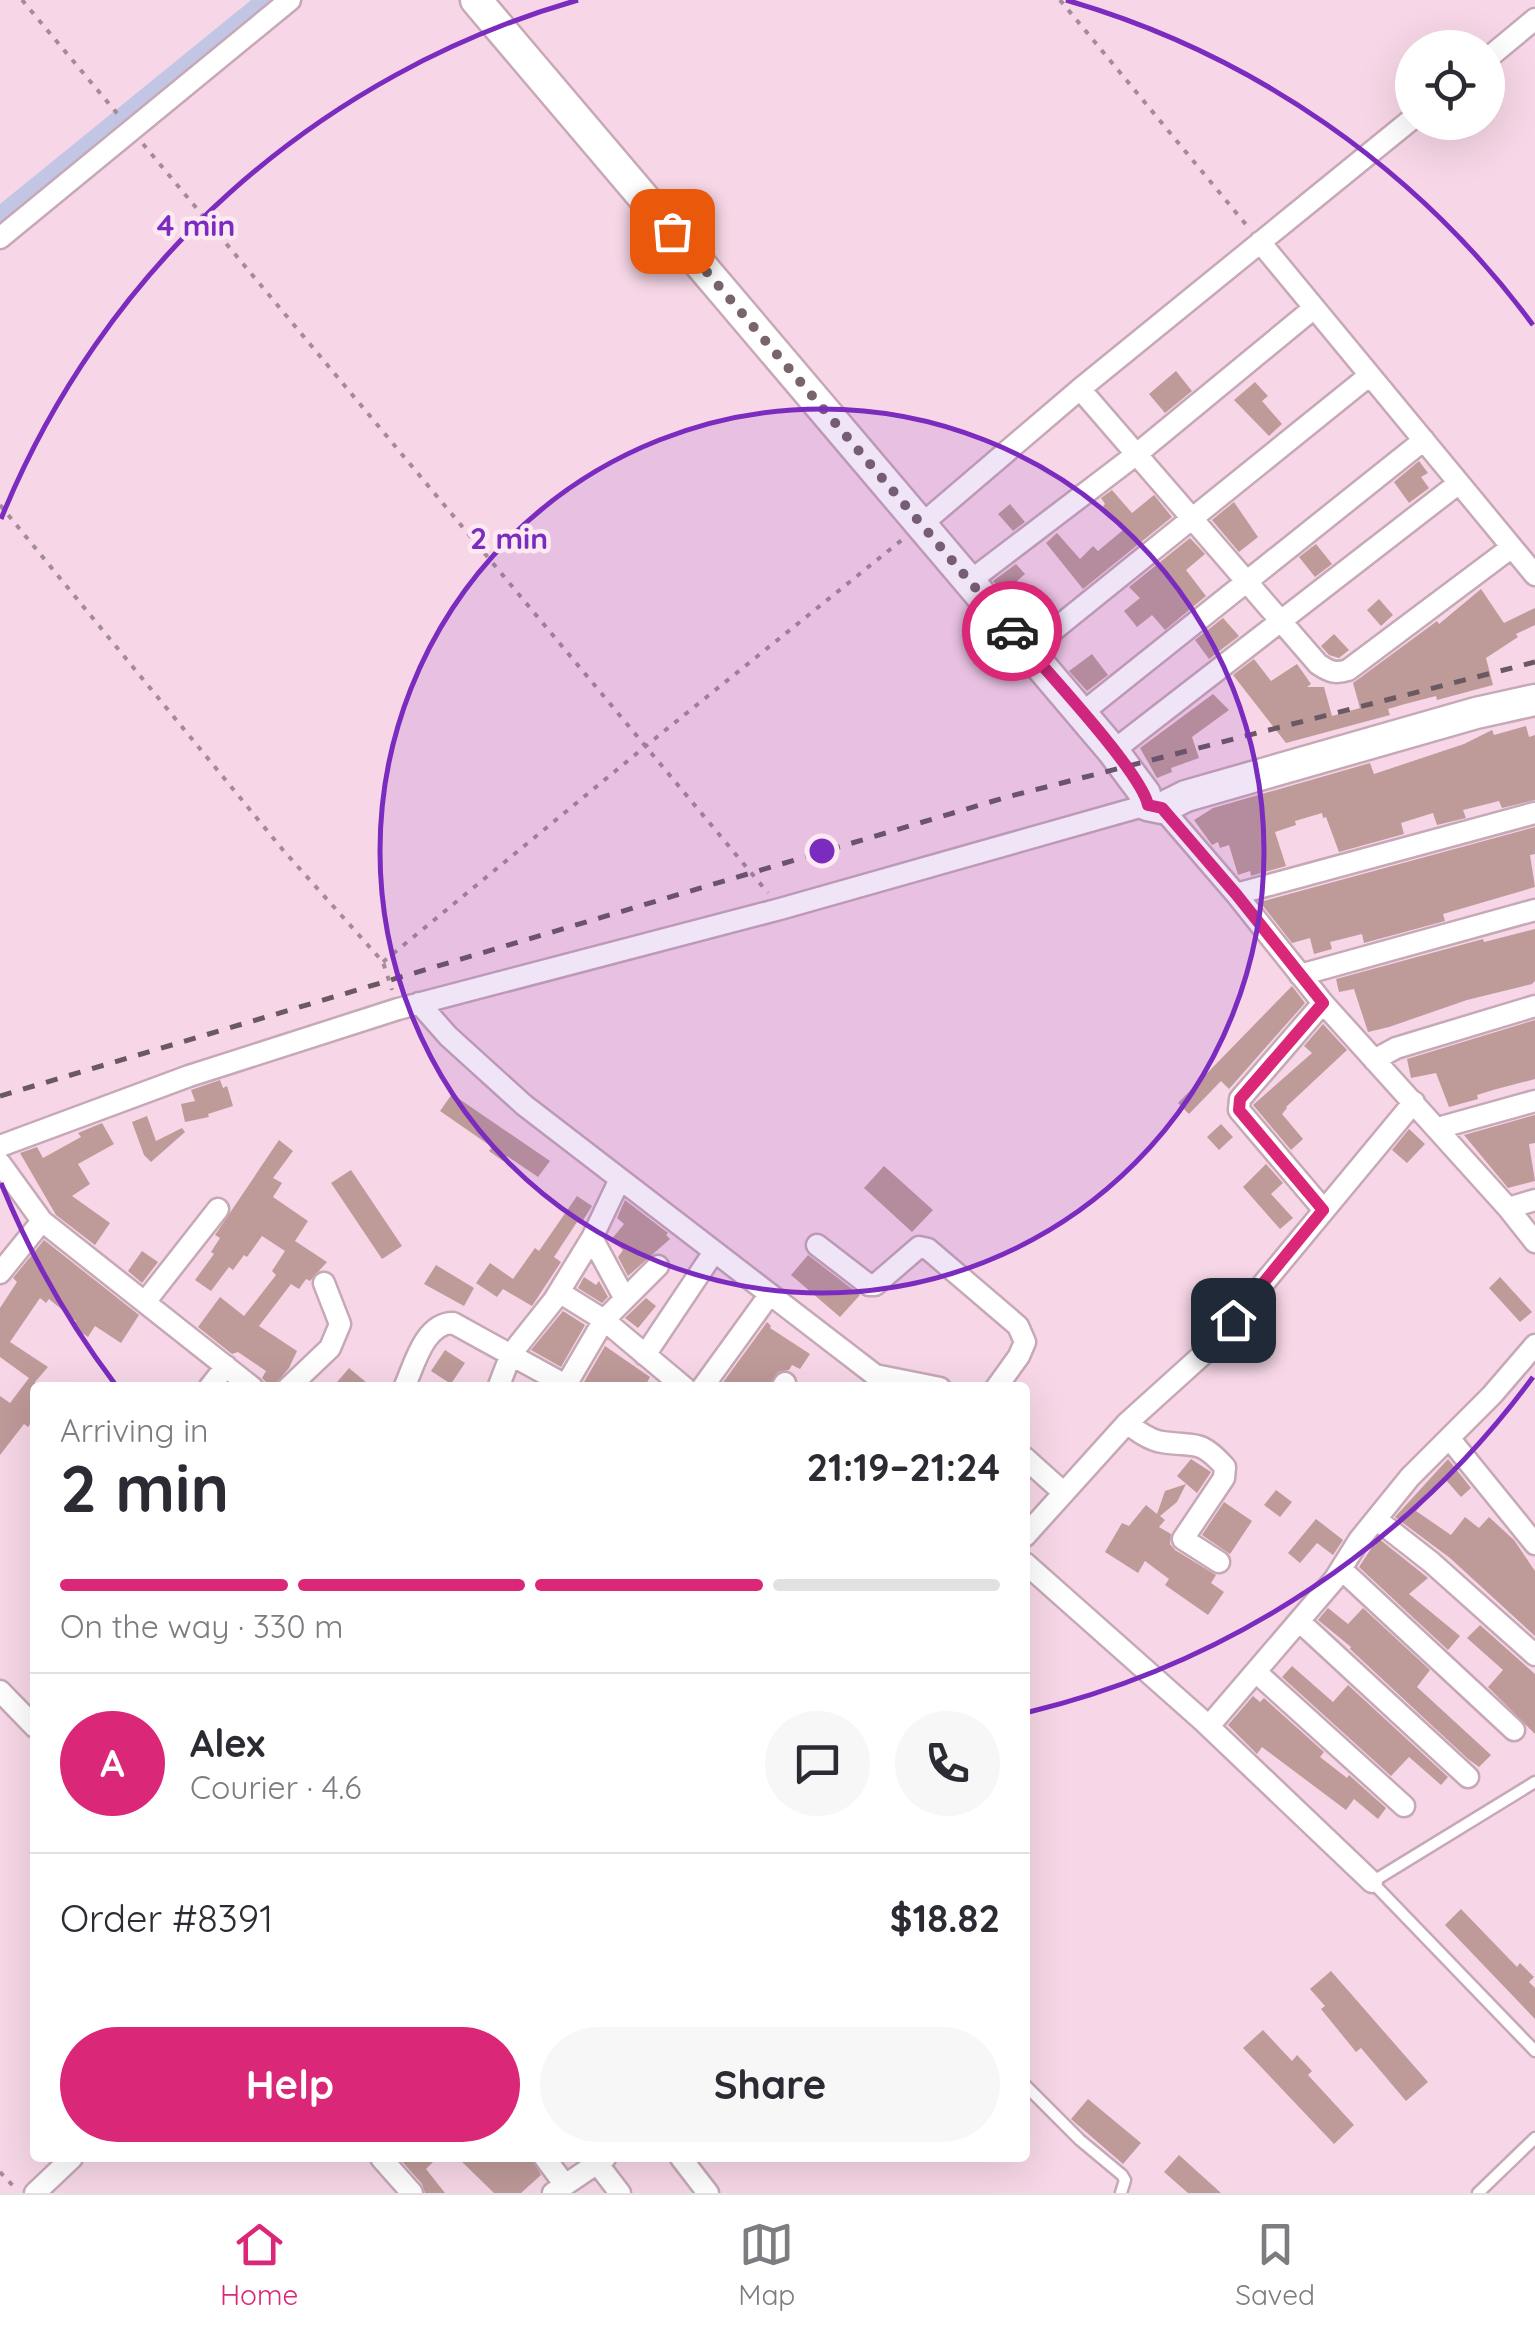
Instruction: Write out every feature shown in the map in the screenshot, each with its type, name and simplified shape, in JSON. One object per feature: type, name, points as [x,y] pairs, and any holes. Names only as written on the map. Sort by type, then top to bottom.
[{"type":"street","points":[[0,238],[290,0]]},
{"type":"street","points":[[476,0],[1029,650],[1155,806],[1236,894],[1323,1003],[1438,1128],[1535,1242]]},
{"type":"street","points":[[1505,44],[1535,19]]},
{"type":"street","points":[[922,524],[1080,389],[1395,133]]},
{"type":"street","points":[[1260,242],[1535,574]]},
{"type":"street","points":[[970,581],[1138,453],[1314,308]]},
{"type":"street","points":[[1029,650],[1370,375]]},
{"type":"street","points":[[1080,389],[1318,664],[1336,674],[1348,670],[1435,608],[1512,547]]},
{"type":"street","points":[[1082,714],[1424,440]]},
{"type":"street","points":[[1113,750],[1459,483]]},
{"type":"street","points":[[0,1146],[189,1076],[398,1009],[780,909],[1535,700]]},
{"type":"street","points":[[1236,894],[1535,813]]},
{"type":"street","points":[[1300,975],[1535,910]]},
{"type":"street","points":[[419,1003],[448,1036],[524,1105],[714,1252],[876,1375],[910,1382]]},
{"type":"street","points":[[1323,1003],[1240,1099],[1239,1110],[1323,1210]]},
{"type":"street","points":[[1374,1060],[1396,1048],[1535,1006]]},
{"type":"street","points":[[1438,1128],[1535,1100]]},
{"type":"street","points":[[1030,1530],[1127,1423],[1210,1348],[1414,1102]]},
{"type":"street","points":[[0,1162],[42,1221],[246,1382]]},
{"type":"street","points":[[500,1382],[511,1354],[559,1292],[592,1238],[620,1179]]},
{"type":"street","points":[[1508,1208],[1535,1200]]},
{"type":"street","points":[[145,1302],[218,1209]]},
{"type":"street","points":[[0,1272],[42,1221]]},
{"type":"street","points":[[592,1238],[625,1299]]},
{"type":"street","points":[[817,1245],[869,1286],[884,1278],[910,1252],[919,1247],[928,1249],[1018,1326],[1025,1342],[1020,1356],[1000,1382]]},
{"type":"street","points":[[645,1355],[714,1252]]},
{"type":"street","points":[[570,1382],[604,1320],[658,1266]]},
{"type":"street","points":[[294,1382],[330,1348],[340,1324],[324,1283]]},
{"type":"street","points":[[559,1292],[604,1320],[678,1382]]},
{"type":"street","points":[[706,1382],[770,1294]]},
{"type":"street","points":[[406,1382],[430,1332],[444,1322],[561,1382]]},
{"type":"street","points":[[1209,1726],[1342,1568],[1410,1477],[1492,1395],[1535,1345]]},
{"type":"street","points":[[214,1382],[226,1366]]},
{"type":"street","points":[[413,1382],[430,1374]]},
{"type":"street","points":[[1127,1423],[1160,1442],[1190,1442],[1211,1452],[1225,1467],[1224,1478],[1183,1539],[1219,1562]]},
{"type":"street","points":[[1449,1438],[1535,1544]]},
{"type":"street","points":[[1030,1462],[1064,1493]]},
{"type":"street","points":[[1376,1518],[1535,1655]]},
{"type":"street","points":[[1030,1567],[1209,1726],[1372,1882]]},
{"type":"street","points":[[1342,1568],[1514,1730]]},
{"type":"street","points":[[1299,1621],[1468,1777]]},
{"type":"street","points":[[1256,1672],[1404,1806]]},
{"type":"street","points":[[0,1692],[30,1722]]},
{"type":"street","points":[[35,2193],[68,2162]]},
{"type":"street","points":[[385,2162],[412,2193]]},
{"type":"street","points":[[547,2162],[559,2189],[598,2162]]},
{"type":"street","points":[[602,2162],[620,2193]]},
{"type":"street","points":[[684,2162],[708,2193]]},
{"type":"lane","points":[[1535,1782],[1372,1882],[1535,2050]]},
{"type":"lane","points":[[1030,2090],[1122,2175],[1121,2193]]},
{"type":"lane","points":[[1478,2193],[1535,2138]]},
{"type":"path","points":[[22,0],[110,104]]},
{"type":"path","points":[[1060,0],[1260,242]]},
{"type":"path","points":[[130,130],[780,909]]},
{"type":"path","points":[[0,505],[284,850],[383,962],[398,1009]]},
{"type":"path","points":[[383,962],[646,744],[922,524]]},
{"type":"path","points":[[0,2172],[19,2193]]},
{"type":"building","points":[[1176,371],[1192,391],[1165,413],[1149,394]]},
{"type":"building","points":[[1255,382],[1268,396],[1262,401],[1282,424],[1269,436],[1234,400]]},
{"type":"building","points":[[1419,461],[1428,473],[1421,477],[1429,488],[1409,503],[1394,482]]},
{"type":"building","points":[[1112,490],[1132,513],[1154,495],[1172,517],[1083,589],[1046,543],[1057,533],[1080,559],[1093,546],[1098,551],[1123,530],[1103,506],[1101,498]]},
{"type":"building","points":[[1234,502],[1258,537],[1239,552],[1212,520]]},
{"type":"building","points":[[1010,504],[1025,522],[1013,531],[998,514]]},
{"type":"building","points":[[1190,538],[1205,554],[1186,570],[1206,596],[1165,630],[1152,615],[1137,627],[1124,611],[1140,598],[1129,587]]},
{"type":"building","points":[[1316,544],[1332,564],[1315,577],[1299,557]]},
{"type":"building","points":[[1016,564],[1025,574],[1003,593],[993,581]]},
{"type":"building","points":[[1481,589],[1504,623],[1535,608],[1535,625],[1516,634],[1518,637],[1486,658],[1493,685],[1405,704],[1388,709],[1390,715],[1286,743],[1233,675],[1254,659],[1271,681],[1297,664],[1311,684],[1307,687],[1324,687],[1332,716],[1360,708],[1353,683],[1437,621],[1439,624]]},
{"type":"building","points":[[1379,599],[1393,615],[1381,626],[1367,610]]},
{"type":"building","points":[[1223,618],[1239,636],[1209,659],[1195,640]]},
{"type":"building","points":[[1334,634],[1349,650],[1339,658],[1329,655],[1321,646]]},
{"type":"building","points":[[1092,654],[1108,675],[1087,691],[1069,671]]},
{"type":"building","points":[[1213,694],[1229,710],[1192,737],[1199,758],[1171,768],[1172,772],[1157,778],[1140,748]]},
{"type":"building","points":[[1526,726],[1529,737],[1535,735],[1535,800],[1502,808],[1499,801],[1463,810],[1466,818],[1437,825],[1433,813],[1401,823],[1404,834],[1339,852],[1322,813],[1275,832],[1286,866],[1251,876],[1250,871],[1238,875],[1229,845],[1212,845],[1194,820],[1213,808],[1370,763],[1374,774],[1464,744],[1492,730],[1494,735]]},
{"type":"building","points":[[1535,827],[1535,854],[1530,855],[1535,887],[1443,914],[1445,921],[1364,943],[1362,934],[1330,942],[1332,949],[1314,954],[1310,938],[1292,943],[1260,902]]},
{"type":"building","points":[[1535,929],[1532,984],[1368,1032],[1354,989],[1339,992],[1336,979]]},
{"type":"building","points":[[1292,986],[1305,1003],[1229,1089],[1221,1081],[1189,1114],[1178,1103]]},
{"type":"building","points":[[1535,1020],[1535,1079],[1449,1107],[1436,1073],[1411,1078],[1407,1059]]},
{"type":"building","points":[[1323,1024],[1347,1050],[1282,1114],[1303,1139],[1291,1150],[1253,1105],[1312,1053],[1304,1046]]},
{"type":"building","points":[[220,1080],[223,1088],[227,1086],[233,1106],[185,1122],[181,1104],[195,1101],[191,1090]]},
{"type":"building","points":[[452,1094],[550,1161],[538,1177],[507,1156],[503,1161],[489,1151],[492,1147],[440,1111]]},
{"type":"building","points":[[1535,1115],[1535,1143],[1529,1144],[1535,1181],[1508,1188],[1464,1135]]},
{"type":"building","points":[[147,1116],[156,1141],[182,1128],[185,1132],[151,1162],[144,1155],[132,1122]]},
{"type":"building","points":[[102,1123],[114,1144],[78,1164],[90,1184],[72,1196],[110,1223],[95,1245],[56,1215],[20,1153],[37,1147],[43,1158],[81,1137],[78,1133]]},
{"type":"building","points":[[1221,1124],[1233,1137],[1219,1150],[1207,1137]]},
{"type":"building","points":[[1409,1129],[1425,1144],[1407,1163],[1392,1150]]},
{"type":"building","points":[[279,1140],[293,1151],[273,1178],[282,1183],[273,1197],[308,1221],[295,1241],[327,1262],[299,1289],[291,1284],[259,1326],[297,1351],[277,1382],[266,1382],[262,1378],[266,1371],[238,1352],[232,1354],[198,1327],[220,1297],[244,1316],[276,1275],[272,1271],[285,1251],[262,1236],[247,1257],[244,1255],[233,1270],[229,1267],[211,1291],[195,1280],[214,1254],[211,1252],[220,1238],[215,1235]]},
{"type":"building","points":[[1266,1164],[1283,1183],[1271,1194],[1293,1218],[1280,1229],[1243,1187]]},
{"type":"building","points":[[884,1166],[933,1210],[912,1232],[864,1188]]},
{"type":"building","points":[[351,1170],[402,1246],[382,1259],[331,1183]]},
{"type":"building","points":[[577,1196],[592,1206],[554,1257],[561,1262],[532,1306],[503,1289],[497,1297],[476,1283],[490,1263],[513,1279],[535,1248],[539,1251]]},
{"type":"building","points":[[625,1200],[668,1233],[670,1239],[628,1276],[618,1257],[623,1250],[611,1240],[624,1224],[617,1218]]},
{"type":"building","points":[[44,1240],[139,1315],[121,1343],[95,1326],[88,1337],[72,1326],[76,1321],[49,1299],[46,1303],[40,1298],[10,1342],[48,1367],[35,1382],[30,1382],[30,1424],[24,1424],[0,1455],[0,1396],[10,1403],[29,1378],[0,1357],[0,1308],[17,1282],[13,1278]]},
{"type":"building","points":[[142,1251],[158,1262],[142,1283],[128,1271]]},
{"type":"building","points":[[808,1255],[860,1295],[840,1317],[791,1275]]},
{"type":"building","points":[[436,1265],[474,1288],[464,1306],[424,1284]]},
{"type":"building","points":[[584,1277],[596,1285],[599,1281],[608,1297],[602,1303],[578,1288]]},
{"type":"building","points":[[1500,1277],[1532,1312],[1520,1322],[1489,1288]]},
{"type":"building","points":[[646,1298],[656,1306],[638,1328],[625,1318]]},
{"type":"building","points":[[563,1311],[585,1325],[561,1367],[531,1350]]},
{"type":"building","points":[[767,1322],[770,1328],[810,1354],[800,1369],[792,1365],[789,1370],[778,1372],[772,1382],[723,1382]]},
{"type":"building","points":[[605,1346],[650,1377],[647,1382],[584,1382]]},
{"type":"building","points":[[445,1350],[465,1363],[452,1382],[431,1371]]},
{"type":"building","points":[[349,1368],[366,1382],[337,1382]]},
{"type":"building","points":[[1191,1459],[1211,1472],[1197,1493],[1177,1476]]},
{"type":"building","points":[[1448,1459],[1471,1488],[1461,1497],[1445,1479],[1416,1511],[1451,1535],[1465,1517],[1479,1528],[1489,1517],[1514,1540],[1535,1571],[1535,1636],[1450,1558],[1395,1517]]},
{"type":"building","points":[[1186,1484],[1177,1502],[1160,1516],[1165,1520],[1159,1527],[1171,1534],[1170,1544],[1175,1550],[1216,1575],[1211,1583],[1224,1592],[1208,1615],[1165,1585],[1169,1579],[1145,1561],[1138,1573],[1105,1552],[1122,1523],[1129,1526],[1146,1505],[1157,1514],[1165,1491]]},
{"type":"building","points":[[1276,1490],[1292,1502],[1280,1517],[1264,1505]]},
{"type":"building","points":[[1224,1502],[1252,1521],[1230,1554],[1202,1535]]},
{"type":"building","points":[[1316,1519],[1343,1540],[1333,1555],[1317,1543],[1300,1563],[1288,1553]]},
{"type":"building","points":[[1378,1538],[1428,1578],[1409,1594],[1460,1636],[1448,1650],[1359,1567]]},
{"type":"building","points":[[1328,1608],[1348,1624],[1363,1608],[1430,1670],[1417,1687],[1491,1755],[1479,1767],[1468,1759],[1318,1620]]},
{"type":"building","points":[[1480,1625],[1535,1674],[1535,1734],[1488,1687],[1503,1670],[1467,1638]]},
{"type":"building","points":[[1292,1666],[1333,1702],[1348,1685],[1448,1777],[1441,1785],[1409,1757],[1391,1776],[1282,1677]]},
{"type":"building","points":[[1253,1696],[1260,1702],[1264,1698],[1324,1752],[1320,1757],[1347,1778],[1349,1775],[1386,1808],[1378,1819],[1354,1799],[1346,1810],[1262,1747],[1257,1754],[1228,1725]]},
{"type":"building","points":[[1461,1909],[1517,1967],[1520,1963],[1534,1977],[1529,1982],[1535,1988],[1535,2019],[1445,1925]]},
{"type":"building","points":[[1331,1971],[1428,2082],[1406,2101],[1361,2048],[1356,2052],[1321,2009],[1325,2006],[1310,1989]]},
{"type":"building","points":[[1263,2030],[1292,2061],[1297,2055],[1312,2071],[1308,2075],[1354,2125],[1334,2144],[1243,2048]]},
{"type":"building","points":[[1088,2099],[1141,2143],[1123,2164],[1071,2119]]},
{"type":"building","points":[[1179,2155],[1221,2193],[1188,2193],[1164,2172]]},
{"type":"building","points":[[403,2162],[433,2162],[426,2169],[445,2193],[425,2193]]},
{"type":"building","points":[[462,2162],[534,2162],[541,2175],[521,2193],[494,2193]]},
{"type":"waterway","points":[[0,217],[267,0]]},
{"type":"railway","points":[[0,1096],[1007,797],[1535,662]]},
{"type":"way so far","points":[[672,231],[1012,631]]},
{"type":"route","points":[[1012,631],[1113,750],[1145,794],[1148,805],[1162,808],[1323,1003],[1240,1099],[1239,1110],[1323,1210],[1233,1320]]}]
